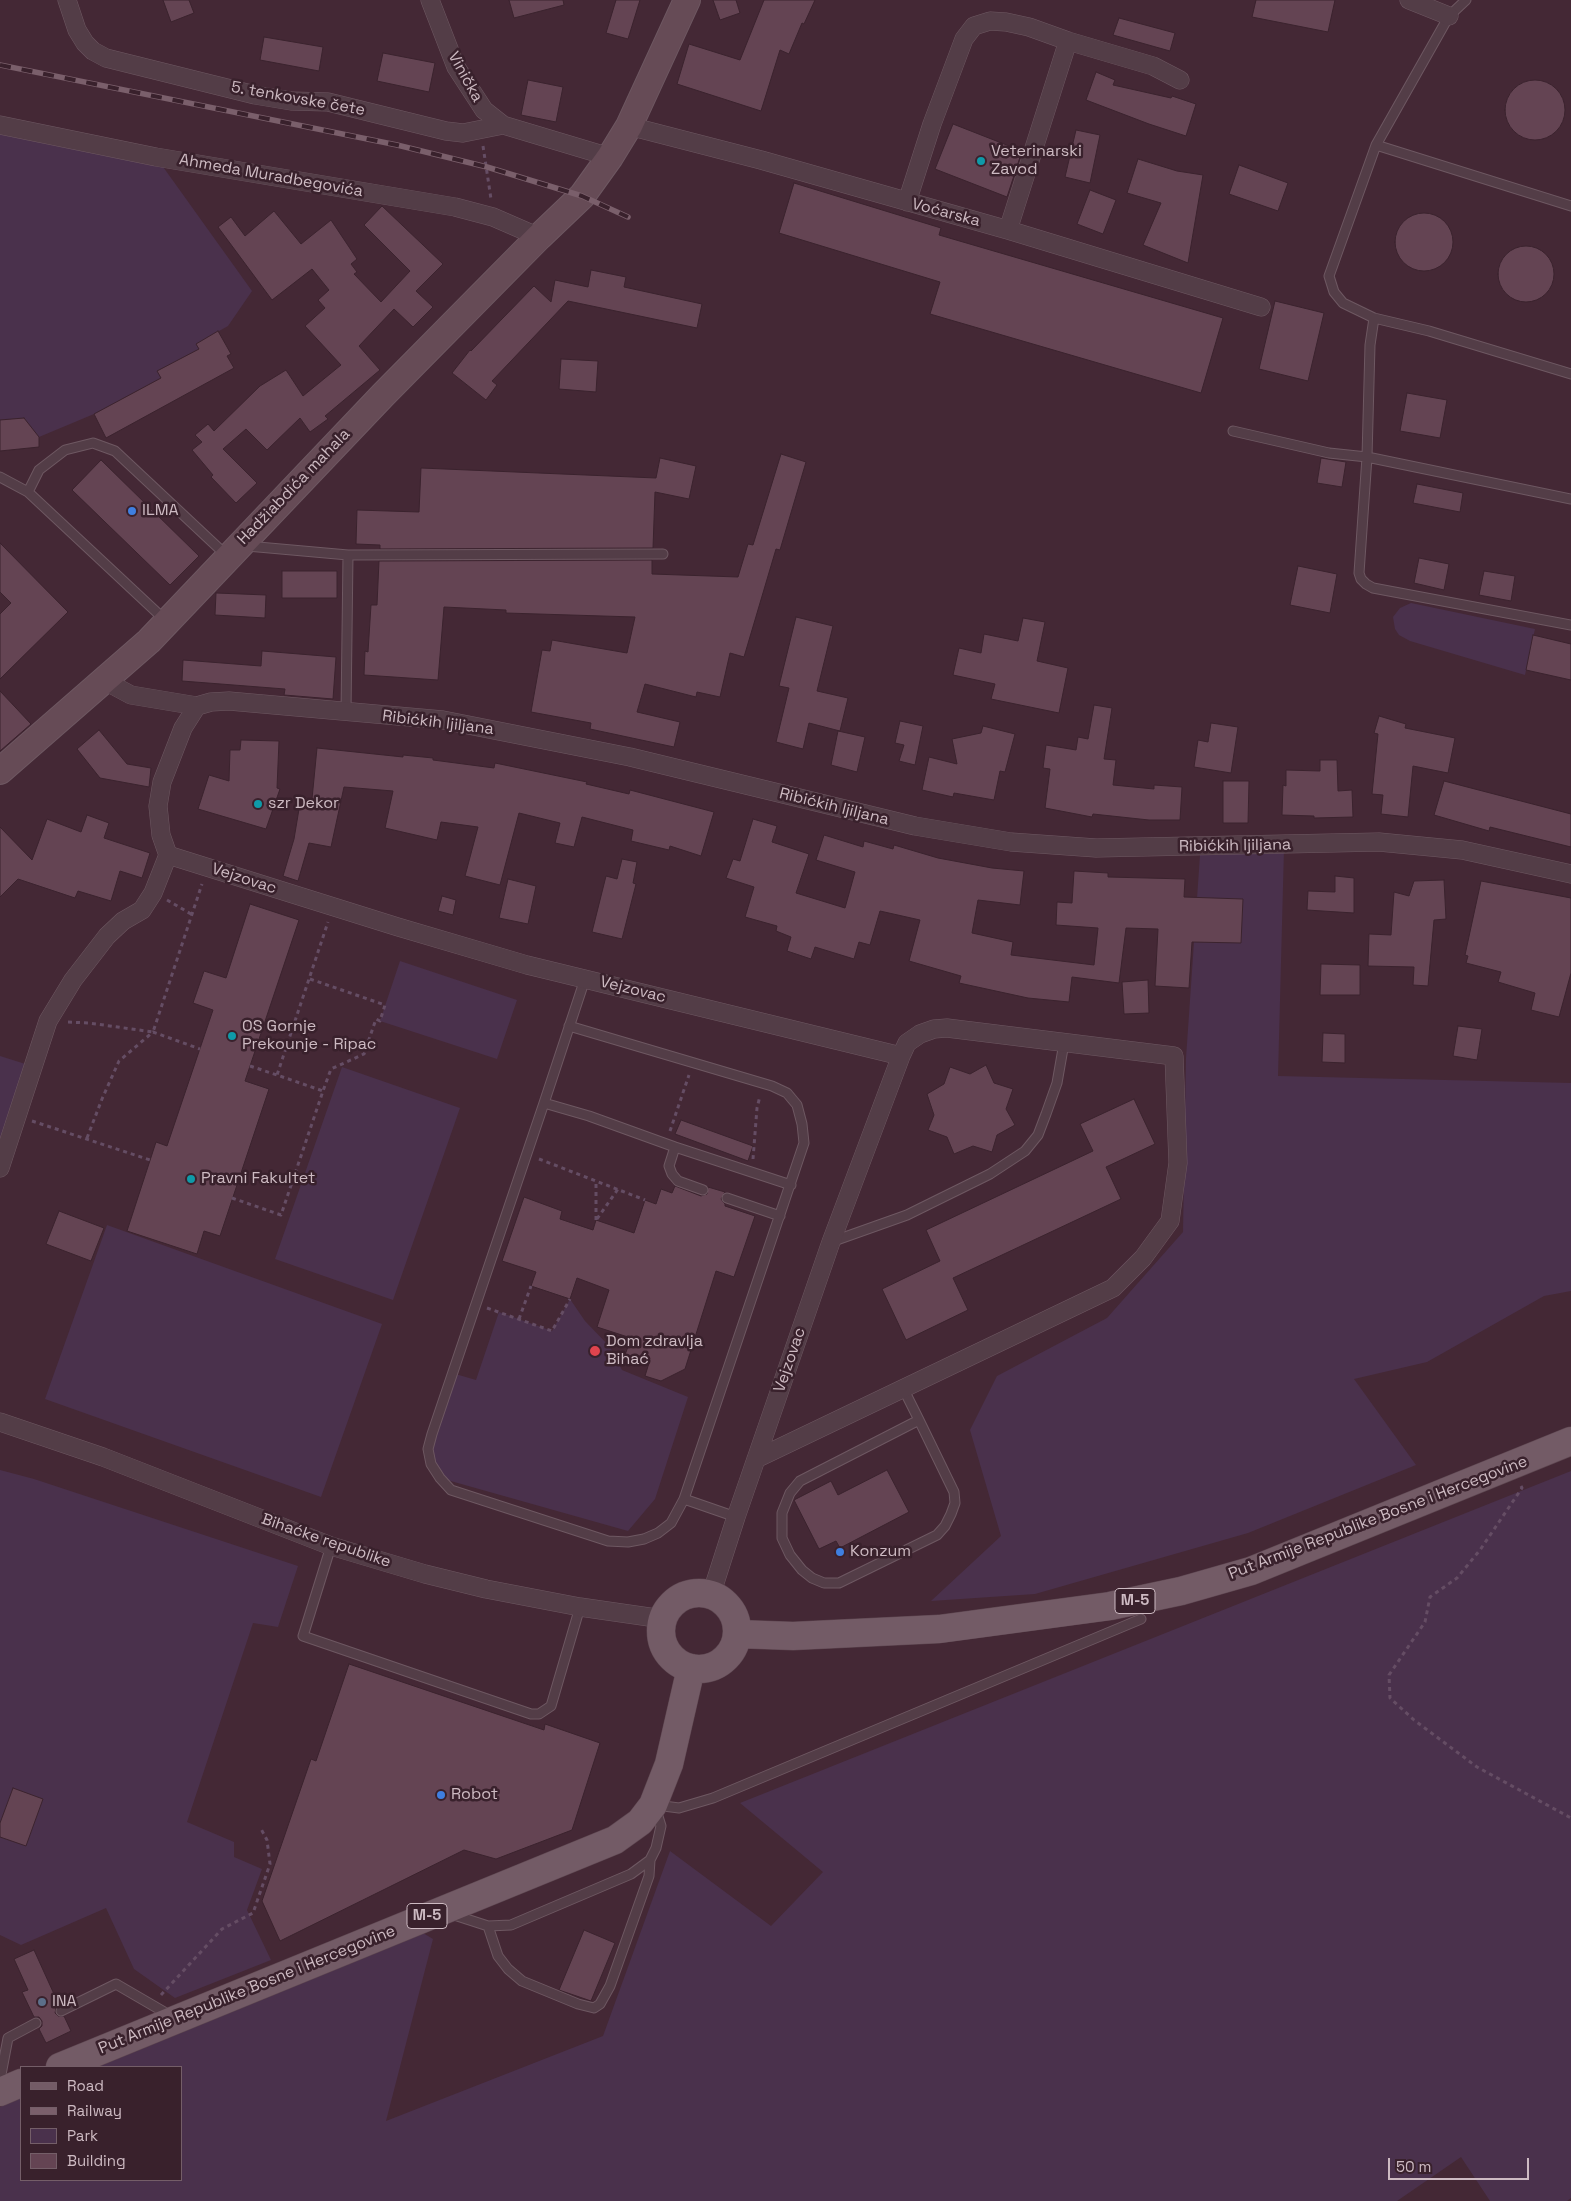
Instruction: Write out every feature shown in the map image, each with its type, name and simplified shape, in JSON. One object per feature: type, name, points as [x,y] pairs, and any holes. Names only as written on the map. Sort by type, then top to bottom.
[{"type":"main road","name":"Put Armije Republike Bosne i Hercegovine","points":[[737,1634],[812,1635],[939,1629],[1110,1606],[1181,1591],[1251,1571],[1571,1441]]},
{"type":"main road","points":[[699,1592],[711,1594],[731,1610],[736,1622],[737,1634],[734,1647],[727,1658],[710,1667],[691,1668],[680,1664],[666,1650],[661,1632],[663,1619],[668,1608],[676,1600],[699,1592]]},
{"type":"main road","name":"Put Armije Republike Bosne i Hercegovine","points":[[62,2066],[615,1840],[640,1822],[653,1805],[669,1764],[691,1668]]},
{"type":"main road","points":[[0,2092],[20,2084]]},
{"type":"street","name":"5. tenkovske čete","points":[[67,0],[77,30],[85,43],[93,51],[106,58],[165,71],[256,95],[291,100],[328,102],[446,131],[463,132],[503,125]]},
{"type":"street","name":"Vinička","points":[[430,0],[456,67],[484,110],[503,125],[610,157]]},
{"type":"street","name":"Hadžiabdića mahala","points":[[0,771],[105,681],[167,622],[383,395],[582,196],[610,157],[629,126],[688,0]]},
{"type":"street","points":[[1410,0],[1449,16]]},
{"type":"street","points":[[907,202],[964,39],[974,26],[990,21],[1029,27],[1068,41],[1153,66],[1180,80]]},
{"type":"street","points":[[1008,230],[1068,41]]},
{"type":"street","name":"Ahmeda Muradbegovića","points":[[0,125],[156,157],[456,207],[493,217],[539,237]]},
{"type":"street","name":"Voćarska","points":[[629,126],[761,160],[1008,230],[1260,307]]},
{"type":"street","name":"Ribićkih ljiljana","points":[[105,681],[131,695],[197,706],[210,702],[229,701],[443,720],[511,732],[630,757],[915,826],[1011,842],[1096,848],[1379,842],[1462,850],[1571,874]]},
{"type":"street","points":[[0,1168],[48,1021],[73,980],[107,936],[123,921],[142,910],[153,893],[168,855],[161,835],[158,806],[162,782],[183,728],[197,706]]},
{"type":"street","name":"Vejzovac","points":[[168,855],[508,959],[901,1056],[831,1242],[711,1594]]},
{"type":"street","points":[[756,1459],[1113,1288],[1143,1258],[1170,1220],[1178,1163],[1174,1056],[947,1028],[934,1029],[920,1034],[907,1043],[901,1056]]},
{"type":"street","name":"Bihaćke republike","points":[[0,1422],[103,1457],[331,1546],[460,1582],[580,1607],[663,1619]]},
{"type":"lane","points":[[1466,0],[1449,16],[1376,144],[1329,276],[1334,292],[1343,302],[1374,318],[1429,331],[1571,374]]},
{"type":"lane","points":[[1376,144],[1571,206]]},
{"type":"lane","points":[[1374,318],[1370,346],[1367,457],[1359,572],[1361,579],[1373,588],[1571,624]]},
{"type":"lane","points":[[1232,431],[1329,453],[1367,457],[1571,498]]},
{"type":"lane","points":[[28,492],[39,470],[65,450],[93,443],[116,451],[234,551],[348,555],[663,554]]},
{"type":"lane","points":[[0,477],[28,492],[167,622]]},
{"type":"lane","points":[[346,712],[348,555]]},
{"type":"lane","points":[[569,1026],[764,1084],[788,1093],[797,1106],[802,1124],[804,1143],[791,1185],[684,1499],[672,1523],[658,1533],[644,1539],[628,1542],[608,1541],[452,1490],[440,1478],[431,1464],[428,1449],[475,1304],[544,1103],[569,1026],[585,979]]},
{"type":"lane","points":[[831,1242],[907,1215],[990,1174],[1025,1151],[1038,1136],[1046,1114],[1057,1083],[1064,1043]]},
{"type":"lane","points":[[544,1103],[589,1116],[670,1146],[791,1185]]},
{"type":"lane","points":[[670,1146],[669,1166],[672,1174],[678,1181],[703,1190]]},
{"type":"lane","points":[[727,1198],[780,1216]]},
{"type":"lane","points":[[903,1388],[919,1420],[954,1492],[955,1503],[945,1526],[937,1535],[839,1583],[824,1583],[812,1578],[802,1570],[790,1555],[782,1538],[782,1513],[790,1493],[800,1481],[919,1420]]},
{"type":"lane","points":[[684,1499],[736,1517]]},
{"type":"lane","points":[[331,1546],[303,1636],[531,1714],[539,1714],[551,1706],[580,1607]]},
{"type":"lane","points":[[653,1805],[679,1808],[713,1798],[1141,1619]]},
{"type":"lane","points":[[488,1926],[498,1956],[508,1969],[522,1981],[578,2004],[594,2008],[600,2004],[610,1986],[649,1876],[650,1860],[656,1848],[661,1826],[659,1813],[653,1805]]},
{"type":"lane","points":[[441,1910],[488,1926],[511,1925],[631,1874],[650,1860]]},
{"type":"lane","points":[[61,2011],[116,1984],[176,2018]]},
{"type":"lane","points":[[0,2080],[8,2038],[36,2023]]},
{"type":"path","points":[[481,130],[493,217]]},
{"type":"path","points":[[87,1138],[102,1099],[120,1061],[153,1032],[208,867]]},
{"type":"path","points":[[153,893],[191,914]]},
{"type":"path","points":[[277,1075],[333,907]]},
{"type":"path","points":[[232,1198],[280,1215],[331,1069],[364,1054],[376,1019],[380,1020],[385,1005],[310,979]]},
{"type":"path","points":[[90,1023],[153,1032],[200,1049]]},
{"type":"path","points":[[670,1146],[693,1063]]},
{"type":"path","points":[[250,1066],[323,1091]]},
{"type":"path","points":[[752,1173],[757,1108],[764,1084]]},
{"type":"path","points":[[17,1117],[87,1138],[150,1160]]},
{"type":"path","points":[[526,1154],[645,1200]]},
{"type":"path","points":[[596,1180],[596,1220],[618,1189]]},
{"type":"path","points":[[519,1319],[531,1286]]},
{"type":"path","points":[[475,1304],[552,1331],[570,1300]]},
{"type":"path","points":[[1512,1466],[1522,1488],[1480,1550],[1457,1578],[1430,1597],[1425,1622],[1389,1675],[1390,1698],[1414,1720],[1477,1767],[1571,1818]]},
{"type":"path","points":[[152,2004],[222,1929],[253,1913],[270,1864],[267,1840],[260,1827]]},
{"type":"green space","points":[[0,125],[156,157],[252,291],[228,326],[196,344],[199,349],[158,371],[161,378],[94,414],[39,437],[24,418],[0,420]]},
{"type":"green space","points":[[1411,603],[1535,629],[1525,675],[1410,641],[1399,635],[1395,629],[1393,617],[1400,608]]},
{"type":"green space","points":[[1284,848],[1278,1076],[1571,1083],[1571,1291],[1544,1296],[1427,1362],[1354,1379],[1416,1465],[1248,1533],[1035,1594],[931,1601],[1001,1536],[970,1430],[997,1376],[1107,1318],[1183,1232],[1186,1058],[1200,855]]},
{"type":"green space","points":[[400,961],[517,1000],[497,1059],[380,1021]]},
{"type":"green space","points":[[0,1056],[38,1068],[0,1176]]},
{"type":"green space","points":[[342,1067],[460,1108],[393,1300],[275,1259]]},
{"type":"green space","points":[[107,1225],[382,1324],[321,1497],[45,1399]]},
{"type":"green space","points":[[570,1299],[585,1321],[610,1347],[622,1370],[688,1397],[655,1499],[628,1531],[440,1478],[431,1464],[432,1434],[452,1373],[476,1380],[499,1312],[552,1331]]},
{"type":"green space","points":[[0,1470],[34,1479],[298,1566],[278,1627],[253,1623],[187,1822],[234,1842],[234,1857],[262,1869],[247,1910],[271,1960],[175,1998],[134,1969],[106,1908],[21,1945],[0,1935]]},
{"type":"green space","points":[[1571,1471],[1571,2198],[1567,2201],[1490,2201],[1461,2157],[1397,2201],[0,2201],[0,2107],[20,2098],[20,2181],[182,2181],[182,2066],[99,2066],[423,1933],[433,1939],[386,2121],[603,2036],[670,1851],[771,1926],[823,1872],[740,1803]]},
{"type":"building","points":[[163,0],[189,0],[194,13],[171,22]]},
{"type":"building","points":[[509,0],[563,0],[564,5],[514,18]]},
{"type":"building","points":[[616,0],[640,0],[628,39],[606,33]]},
{"type":"building","points":[[713,0],[736,0],[740,13],[720,20]]},
{"type":"building","points":[[764,0],[815,0],[804,24],[802,23],[789,54],[780,50],[761,111],[677,84],[689,44],[740,60]]},
{"type":"building","points":[[1256,0],[1335,0],[1328,32],[1252,17]]},
{"type":"building","points":[[1119,18],[1175,33],[1170,51],[1113,35]]},
{"type":"building","points":[[264,37],[323,47],[319,71],[260,60]]},
{"type":"building","points":[[383,53],[435,63],[429,92],[377,81]]},
{"type":"building","points":[[1096,72],[1115,80],[1113,85],[1171,98],[1172,96],[1196,104],[1186,136],[1086,100]]},
{"type":"building","points":[[528,80],[563,87],[556,122],[521,115]]},
{"type":"building","points":[[1535,80],[1551,85],[1556,89],[1560,94],[1565,110],[1560,126],[1556,131],[1551,135],[1535,140],[1519,135],[1514,131],[1510,126],[1505,110],[1510,94],[1514,89],[1519,85]]},
{"type":"building","name":"Veterinarski Zavod","points":[[953,124],[1022,151],[1007,197],[935,169]]},
{"type":"building","points":[[1076,130],[1100,135],[1090,183],[1065,177]]},
{"type":"building","points":[[1138,159],[1177,171],[1203,175],[1188,263],[1143,245],[1161,203],[1127,193]]},
{"type":"building","points":[[1239,165],[1288,183],[1278,211],[1229,194]]},
{"type":"building","points":[[794,183],[941,228],[939,235],[1223,318],[1201,393],[930,314],[940,282],[779,233]]},
{"type":"building","points":[[1090,190],[1116,200],[1103,234],[1077,224]]},
{"type":"building","points":[[382,206],[443,264],[416,291],[433,307],[413,327],[394,309],[359,346],[380,370],[325,416],[328,419],[310,432],[300,418],[267,450],[246,429],[223,449],[257,483],[236,503],[211,477],[213,475],[192,450],[202,442],[195,435],[208,424],[214,431],[260,386],[286,370],[303,396],[341,365],[305,326],[325,308],[318,300],[329,290],[312,269],[272,300],[218,227],[231,217],[245,236],[274,211],[301,244],[331,220],[357,259],[351,264],[357,272],[354,274],[381,302],[410,271],[364,225]]},
{"type":"building","points":[[1418,213],[1430,213],[1445,221],[1453,236],[1453,248],[1445,263],[1430,271],[1418,271],[1403,263],[1395,248],[1395,236],[1403,221]]},
{"type":"building","points":[[1520,246],[1532,246],[1542,250],[1550,258],[1554,274],[1550,290],[1542,298],[1532,302],[1520,302],[1510,298],[1502,290],[1498,280],[1498,268],[1502,258],[1510,250]]},
{"type":"building","points":[[591,270],[626,277],[624,287],[702,304],[697,328],[568,301],[492,381],[497,385],[486,400],[452,373],[470,350],[534,286],[551,302],[555,280],[588,287]]},
{"type":"building","points":[[1275,301],[1324,313],[1308,381],[1259,369]]},
{"type":"building","points":[[218,331],[231,354],[227,356],[234,368],[106,438],[94,414],[161,378],[157,371],[199,349],[196,344]]},
{"type":"building","points":[[561,359],[598,361],[596,392],[559,389]]},
{"type":"building","points":[[1407,393],[1447,400],[1440,438],[1400,431]]},
{"type":"building","points":[[24,418],[39,437],[39,447],[0,451],[0,420]]},
{"type":"building","points":[[781,454],[806,462],[780,550],[776,549],[744,657],[730,653],[720,697],[697,692],[696,697],[645,684],[637,712],[680,722],[674,747],[590,729],[591,723],[531,712],[542,650],[550,651],[552,640],[627,653],[635,617],[506,613],[506,610],[444,607],[438,680],[364,675],[365,651],[368,652],[371,605],[377,605],[379,561],[652,560],[652,574],[738,577],[748,544],[753,545]]},
{"type":"building","points":[[660,458],[696,466],[689,499],[655,492],[653,548],[380,549],[380,545],[356,544],[357,510],[419,512],[421,468],[656,478]]},
{"type":"building","points":[[1321,458],[1346,462],[1342,487],[1317,483]]},
{"type":"building","points":[[101,460],[199,556],[170,585],[72,490]]},
{"type":"building","points":[[1417,484],[1463,493],[1460,512],[1413,503]]},
{"type":"building","points":[[0,543],[68,612],[0,679],[0,614],[11,603],[0,592]]},
{"type":"building","points":[[1419,558],[1449,564],[1444,590],[1414,583]]},
{"type":"building","points":[[1298,566],[1337,574],[1330,613],[1290,605]]},
{"type":"building","points":[[282,571],[337,571],[337,598],[282,598]]},
{"type":"building","points":[[1484,571],[1515,576],[1511,601],[1479,595]]},
{"type":"building","points":[[216,593],[266,595],[265,618],[215,615]]},
{"type":"building","points":[[796,617],[833,626],[817,691],[848,698],[840,731],[809,723],[803,749],[776,742],[789,688],[779,686]]},
{"type":"building","points":[[1023,618],[1045,622],[1037,661],[1068,668],[1059,713],[991,699],[995,684],[953,675],[959,648],[981,653],[984,634],[1018,641]]},
{"type":"building","points":[[1533,635],[1571,644],[1571,680],[1526,670]]},
{"type":"building","points":[[262,651],[336,657],[333,699],[284,695],[285,689],[182,681],[183,660],[261,666]]},
{"type":"building","points":[[0,691],[31,724],[0,751]]},
{"type":"building","points":[[1094,705],[1112,708],[1104,759],[1116,760],[1113,785],[1154,789],[1154,785],[1182,787],[1180,820],[1149,820],[1093,814],[1092,817],[1045,808],[1050,769],[1043,768],[1046,745],[1076,750],[1078,737],[1088,739]]},
{"type":"building","points":[[1379,716],[1406,724],[1405,728],[1455,738],[1448,773],[1413,766],[1408,817],[1381,814],[1383,795],[1372,794],[1378,734],[1374,733]]},
{"type":"building","points":[[900,721],[923,726],[915,765],[899,761],[904,745],[895,743]]},
{"type":"building","points":[[1211,723],[1238,727],[1231,773],[1194,767],[1198,740],[1208,742]]},
{"type":"building","points":[[983,726],[1015,734],[1005,772],[1000,771],[994,800],[954,793],[953,797],[922,790],[929,757],[957,764],[952,739],[981,733]]},
{"type":"building","points":[[99,730],[127,764],[151,768],[149,787],[100,778],[77,749]]},
{"type":"building","points":[[838,731],[865,737],[857,772],[831,765]]},
{"type":"building","points":[[241,740],[279,741],[277,788],[280,789],[266,829],[198,809],[209,775],[229,781],[230,750],[240,750]]},
{"type":"building","points":[[317,748],[403,757],[403,755],[433,758],[433,760],[494,768],[495,763],[587,782],[586,784],[629,794],[630,790],[714,812],[701,856],[670,846],[669,850],[631,841],[633,830],[582,817],[574,847],[555,843],[560,823],[519,813],[500,885],[465,876],[478,827],[441,822],[437,840],[385,828],[393,791],[344,787],[331,847],[309,843],[298,881],[283,876],[294,839],[301,797],[312,799]]},
{"type":"building","points":[[1320,760],[1337,760],[1338,791],[1352,790],[1353,817],[1314,818],[1314,816],[1282,815],[1283,785],[1286,786],[1286,770],[1320,771]]},
{"type":"building","points":[[1223,781],[1249,781],[1248,823],[1223,823]]},
{"type":"building","points":[[1444,781],[1571,814],[1571,847],[1490,827],[1489,831],[1434,815]]},
{"type":"building","points":[[87,815],[109,823],[104,838],[150,853],[142,878],[120,871],[111,901],[78,891],[75,898],[18,879],[0,897],[0,827],[32,860],[47,819],[81,832]]},
{"type":"building","points":[[753,819],[777,826],[772,842],[809,854],[796,893],[845,908],[855,872],[816,860],[824,835],[863,847],[864,841],[893,849],[894,845],[938,858],[992,868],[1024,871],[1020,905],[978,900],[972,933],[1013,942],[1011,955],[1094,965],[1098,928],[1056,925],[1057,902],[1072,903],[1074,871],[1108,873],[1108,877],[1185,879],[1184,897],[1243,899],[1241,943],[1192,942],[1189,988],[1155,986],[1158,929],[1126,928],[1119,983],[1072,977],[1069,1002],[1028,998],[959,983],[961,976],[909,961],[920,920],[880,911],[870,945],[859,942],[854,959],[815,947],[811,959],[787,951],[791,937],[776,931],[777,926],[745,917],[754,887],[726,878],[733,859],[740,861]]},
{"type":"building","points":[[622,859],[637,862],[633,883],[636,884],[622,939],[592,932],[606,876],[617,879]]},
{"type":"building","points":[[1335,876],[1354,878],[1354,913],[1307,910],[1308,891],[1335,892]]},
{"type":"building","points":[[508,879],[536,886],[528,924],[499,918]]},
{"type":"building","points":[[1444,880],[1446,919],[1434,920],[1428,986],[1413,985],[1414,967],[1368,966],[1369,934],[1391,935],[1394,892],[1409,896],[1414,881]]},
{"type":"building","points":[[1481,881],[1571,898],[1571,973],[1559,1017],[1531,1010],[1535,993],[1498,982],[1501,972],[1466,963],[1468,956],[1465,955]]},
{"type":"building","points":[[442,896],[456,900],[453,915],[438,911]]},
{"type":"building","points":[[250,904],[299,920],[245,1081],[269,1089],[220,1236],[204,1231],[197,1254],[127,1231],[156,1142],[167,1146],[213,1010],[193,1003],[204,971],[226,978]]},
{"type":"building","points":[[1321,964],[1360,965],[1360,995],[1320,995]]},
{"type":"building","points":[[1148,980],[1149,1013],[1124,1014],[1122,982]]},
{"type":"building","points":[[1458,1026],[1482,1029],[1477,1060],[1453,1056]]},
{"type":"building","points":[[1323,1033],[1345,1034],[1345,1063],[1322,1062]]},
{"type":"building","points":[[986,1065],[994,1083],[1013,1089],[1006,1109],[1015,1125],[997,1135],[992,1152],[973,1146],[954,1154],[947,1137],[928,1130],[934,1115],[927,1094],[944,1084],[950,1067],[970,1074]]},
{"type":"building","points":[[1134,1099],[1155,1144],[1106,1167],[1121,1199],[953,1278],[968,1310],[906,1340],[882,1289],[940,1261],[926,1230],[1093,1151],[1080,1124]]},
{"type":"building","points":[[681,1120],[753,1146],[748,1161],[675,1134]]},
{"type":"building","points":[[675,1186],[701,1196],[707,1194],[708,1187],[725,1192],[721,1199],[725,1206],[755,1216],[734,1277],[716,1271],[685,1369],[661,1381],[645,1376],[649,1363],[625,1355],[631,1338],[597,1327],[609,1290],[577,1278],[570,1299],[531,1286],[536,1272],[502,1261],[524,1197],[562,1211],[560,1219],[593,1230],[596,1220],[634,1233],[645,1200],[656,1204],[661,1189],[672,1193]]},
{"type":"building","points":[[59,1211],[104,1228],[91,1261],[46,1244]]},
{"type":"building","points":[[887,1470],[909,1512],[840,1548],[836,1541],[819,1549],[794,1500],[831,1481],[838,1495]]},
{"type":"building","name":"Robot","points":[[349,1664],[544,1730],[545,1724],[600,1743],[572,1830],[496,1859],[464,1850],[280,1941],[262,1901],[311,1759],[316,1761]]},
{"type":"building","points":[[13,1788],[43,1799],[26,1846],[0,1837],[0,1823]]},
{"type":"building","points":[[584,1930],[615,1943],[591,2001],[559,1990]]},
{"type":"building","name":"INA","points":[[34,1950],[59,2005],[55,2013],[58,2016],[64,2016],[71,2031],[46,2043],[39,2029],[42,2026],[42,2021],[39,2017],[34,2017],[22,1992],[28,1990],[14,1959]]},
{"type":"railway","points":[[0,65],[397,145],[487,167],[582,196],[628,217]]},
{"type":"place","name":"Veterinarski Zavod","points":[[981,161]]},
{"type":"place","name":"ILMA","points":[[132,511]]},
{"type":"place","name":"szr Dekor","points":[[258,804]]},
{"type":"place","name":"OS Gornje Prekounje - Ripac","points":[[232,1036]]},
{"type":"place","name":"Pravni Fakultet","points":[[191,1179]]},
{"type":"place","name":"Dom zdravlja Bihać","points":[[595,1351]]},
{"type":"place","name":"Konzum","points":[[840,1552]]},
{"type":"place","name":"Robot","points":[[441,1795]]},
{"type":"place","name":"INA","points":[[42,2002]]}]
